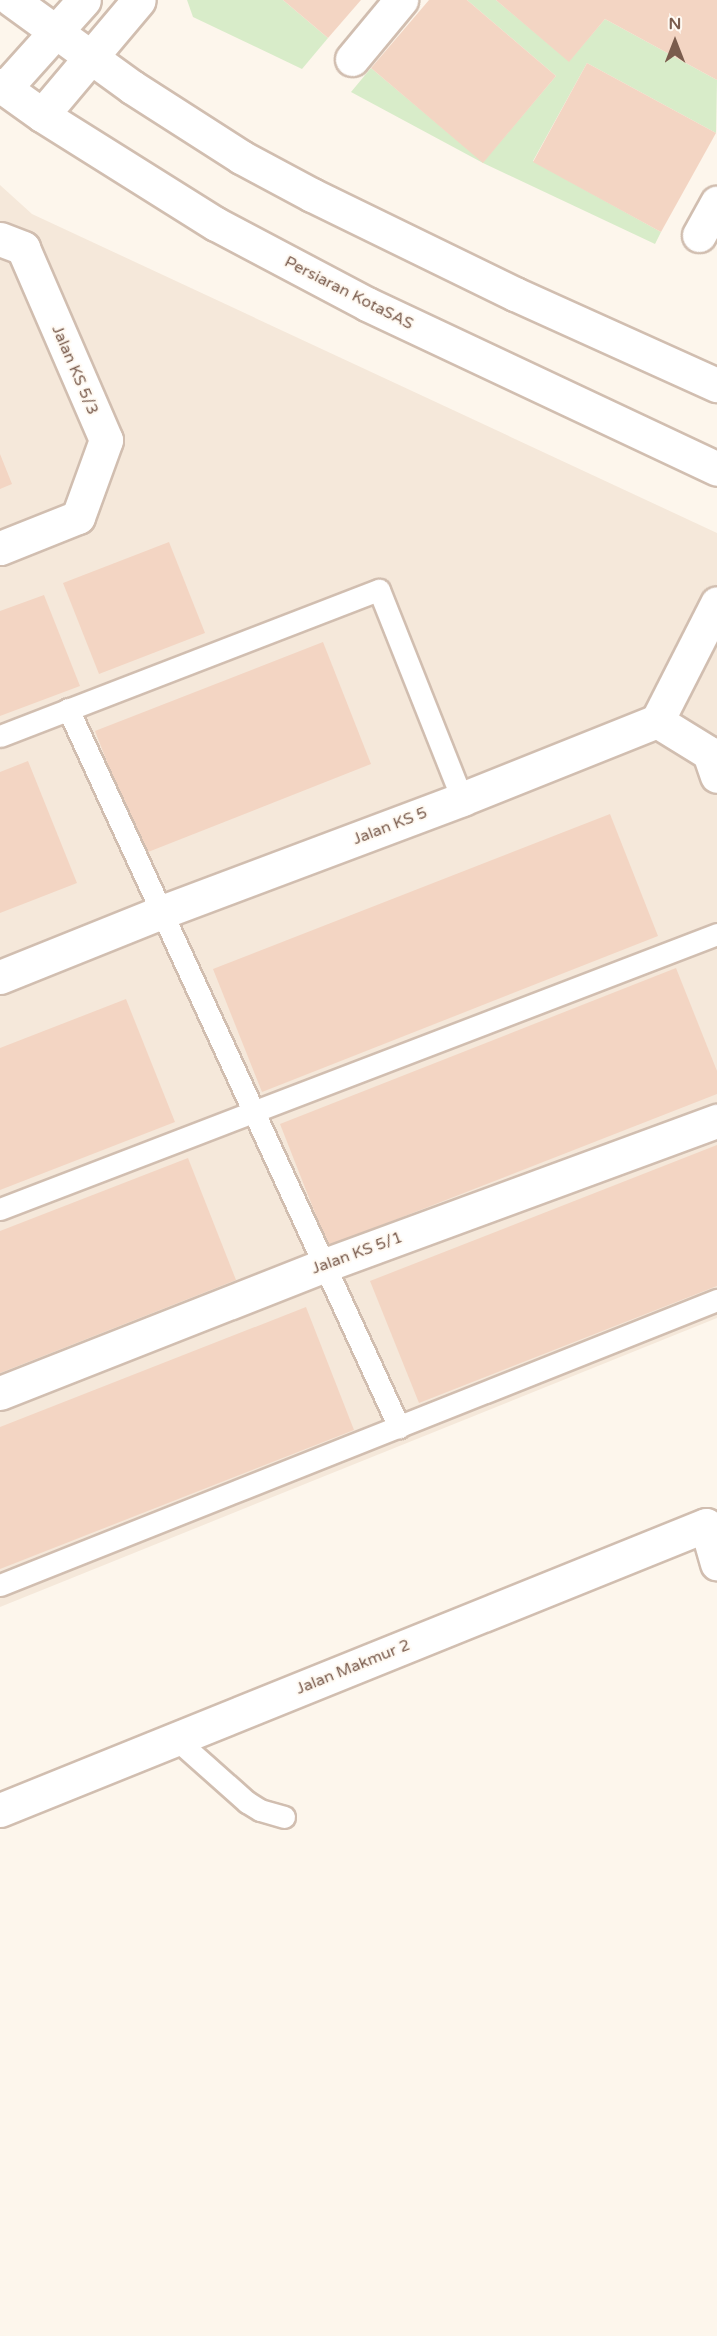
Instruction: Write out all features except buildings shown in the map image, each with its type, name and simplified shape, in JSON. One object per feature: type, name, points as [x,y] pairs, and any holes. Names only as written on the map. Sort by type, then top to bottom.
[{"type":"street","points":[[12,0],[187,125],[312,195],[515,294],[717,384]]},
{"type":"street","points":[[2,86],[84,0]]},
{"type":"street","points":[[42,116],[139,0]]},
{"type":"street","points":[[352,59],[401,0]]},
{"type":"street","name":"Persiaran KotaSAS","points":[[2,86],[42,116],[216,224],[357,299],[717,469]]},
{"type":"street","points":[[699,235],[717,202]]},
{"type":"street","name":"Jalan KS 5/3","points":[[0,239],[23,248],[106,440],[78,517],[0,548]]},
{"type":"street","points":[[717,603],[657,721],[709,753],[717,776]]},
{"type":"street","name":"Jalan KS 5","points":[[0,977],[162,912],[462,799],[657,721]]},
{"type":"street","name":"Jalan KS 5/1","points":[[0,1393],[325,1265],[717,1121]]},
{"type":"street","points":[[711,1523],[717,1563]]},
{"type":"street","name":"Jalan Makmur 2","points":[[0,1810],[711,1523]]},
{"type":"lane","points":[[0,736],[379,590],[462,799]]},
{"type":"lane","points":[[68,709],[399,1427]]},
{"type":"lane","points":[[0,1209],[717,934]]},
{"type":"lane","points":[[0,1585],[717,1300]]},
{"type":"lane","points":[[176,1739],[247,1802],[260,1810],[284,1817]]},
{"type":"shaded area","points":[[0,185],[32,214],[717,533],[717,1318],[0,1607]]},
{"type":"green space","points":[[187,0],[283,0],[328,38],[302,69],[193,17]]},
{"type":"green space","points":[[467,0],[496,0],[569,61],[605,19],[717,80],[716,133],[587,63],[533,161],[661,232],[655,244],[483,163],[351,92],[371,68],[483,162],[556,76]]}]
